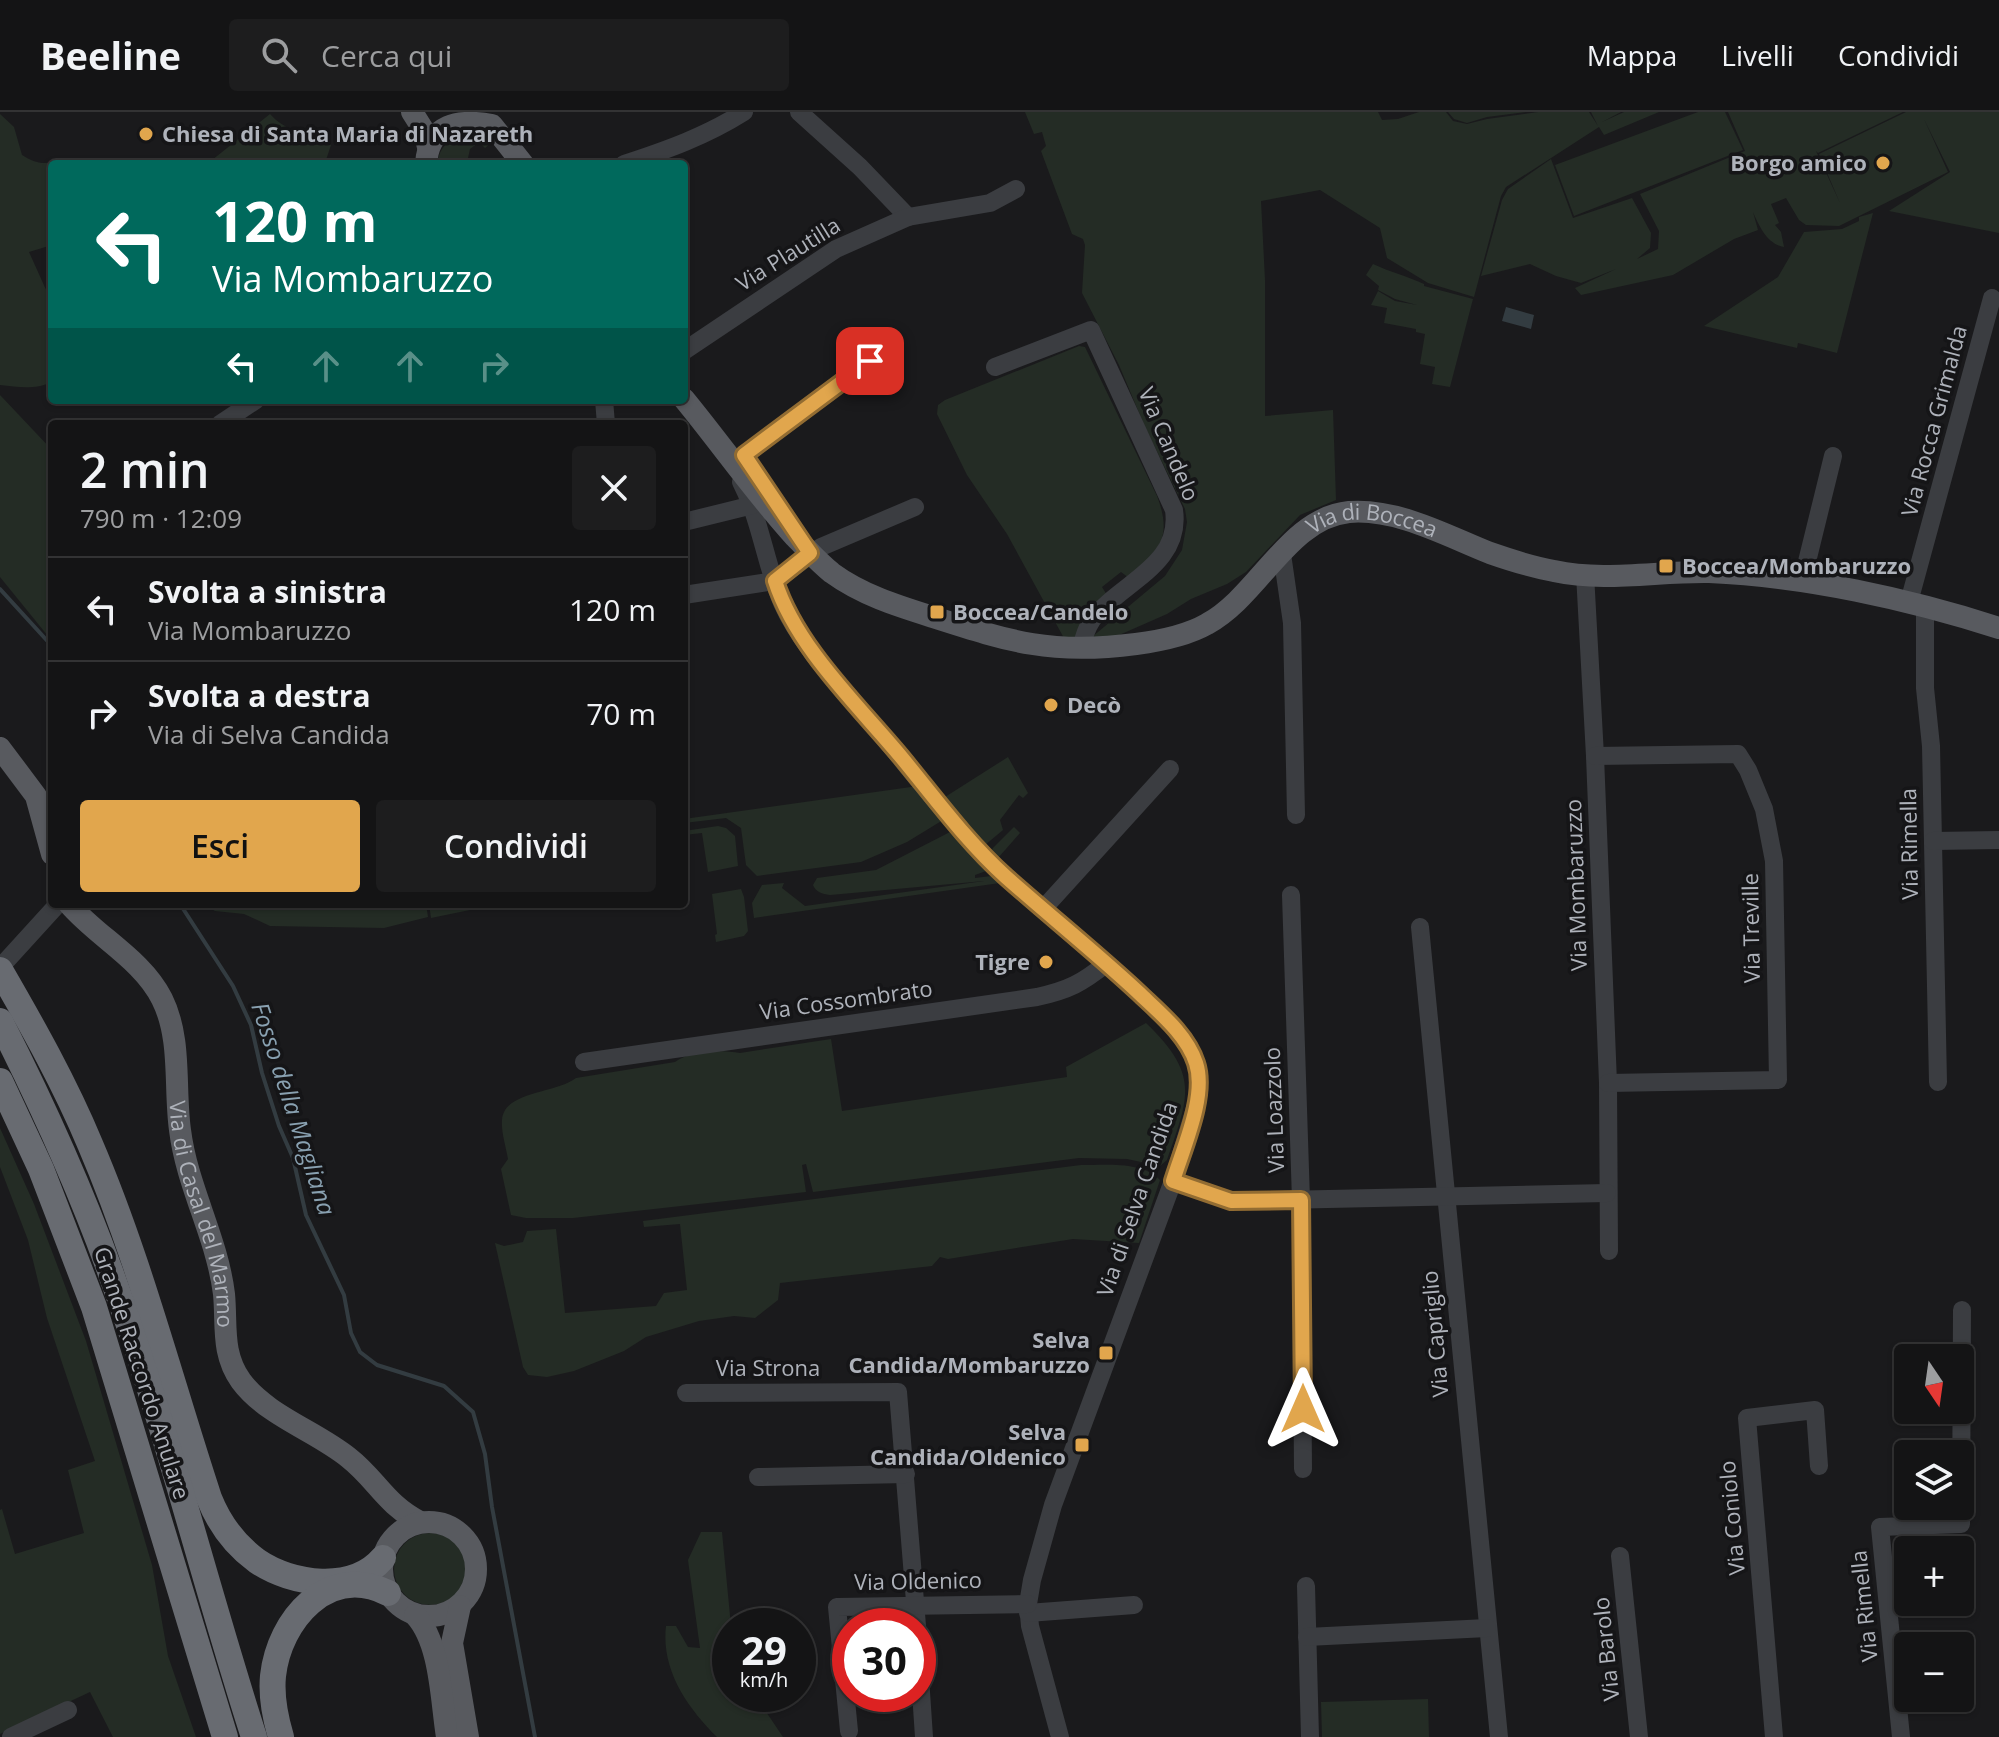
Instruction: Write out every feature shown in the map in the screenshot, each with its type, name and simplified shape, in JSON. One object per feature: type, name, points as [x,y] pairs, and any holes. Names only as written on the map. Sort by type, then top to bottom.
[{"type":"highway","points":[[4,965],[92,1147],[123,1230],[209,1498],[220,1522],[255,1559],[297,1577],[321,1581],[352,1579],[368,1572],[389,1547]]},
{"type":"highway","name":"Grande Raccordo Anulare","points":[[0,1021],[58,1140],[114,1281],[254,1737]]},
{"type":"highway","name":"Grande Raccordo Anulare","points":[[0,1081],[41,1169],[110,1355],[225,1737]]},
{"type":"highway","points":[[171,1560],[210,1737]]},
{"type":"highway","points":[[281,1737],[274,1710],[273,1679],[282,1640],[297,1615],[320,1595],[339,1588],[365,1585],[388,1593]]},
{"type":"main road","points":[[412,112],[424,131],[427,156]]},
{"type":"main road","points":[[436,112],[448,120],[466,122]]},
{"type":"main road","points":[[427,156],[446,127],[490,118],[520,160]]},
{"type":"main road","name":"Via di Boccea","points":[[688,385],[744,455],[806,548]]},
{"type":"main road","name":"Via di Boccea","points":[[688,404],[767,506],[806,548],[843,580],[882,600],[1013,642],[1081,649],[1148,642],[1200,627],[1237,602],[1301,534],[1323,519],[1342,513],[1367,512],[1390,516],[1495,555],[1552,571],[1585,574],[1710,572],[1802,582],[1917,604],[1999,628]]},
{"type":"main road","points":[[0,748],[36,796],[48,840]]},
{"type":"main road","name":"Via di Casal del Marmo","points":[[73,908],[151,982],[168,1016],[184,1158],[219,1271],[224,1295],[224,1339],[235,1370],[242,1382],[269,1406],[347,1456],[403,1513],[420,1522]]},
{"type":"main road","name":"Via di Casal del Marmo","points":[[380,1492],[390,1514],[389,1547]]},
{"type":"main road","points":[[415,1615],[439,1616],[460,1606],[471,1594],[477,1564],[472,1548],[463,1536],[450,1527],[420,1522],[406,1527],[389,1547],[382,1576],[388,1593],[395,1602],[415,1615],[431,1641],[447,1737]]},
{"type":"main road","points":[[460,1606],[452,1643],[468,1737]]},
{"type":"street","points":[[635,160],[699,137],[744,112]]},
{"type":"street","points":[[799,112],[860,167],[908,217]]},
{"type":"street","name":"Via Plautilla","points":[[688,348],[825,254],[908,217],[990,203],[1016,189]]},
{"type":"street","name":"Via Rocca Grimalda","points":[[1917,604],[1992,298]]},
{"type":"street","name":"Via Candelo","points":[[995,367],[1091,330],[1174,510],[1174,533],[1163,555],[1093,618],[1081,649]]},
{"type":"street","points":[[744,455],[870,361]]},
{"type":"street","points":[[226,420],[250,404]]},
{"type":"street","name":"Via di Selva Candida","points":[[720,443],[753,505],[782,602],[795,627],[951,817],[1003,875],[1107,963],[1176,1031],[1196,1063],[1200,1085],[1198,1098],[1173,1181],[1053,1505],[1032,1580],[1028,1608],[1060,1737]]},
{"type":"street","points":[[1802,582],[1833,456]]},
{"type":"street","points":[[688,521],[753,505]]},
{"type":"street","points":[[688,594],[775,581],[806,548],[915,507]]},
{"type":"street","points":[[1282,554],[1292,623],[1296,815]]},
{"type":"street","name":"Via Mombaruzzo","points":[[1585,574],[1608,1083],[1609,1251]]},
{"type":"street","name":"Via Rimella","points":[[1917,604],[1931,746],[1938,1082]]},
{"type":"street","name":"Via Treville","points":[[1595,756],[1738,754],[1764,809],[1774,861],[1778,1080],[1608,1083]]},
{"type":"street","points":[[1043,909],[1170,769]]},
{"type":"street","points":[[1933,841],[1999,840]]},
{"type":"street","name":"Via Loazzolo","points":[[1291,895],[1301,1200],[1303,1469]]},
{"type":"street","points":[[4,965],[54,908]]},
{"type":"street","name":"Via Capriglio","points":[[1420,927],[1499,1737]]},
{"type":"street","name":"Via Cossombrato","points":[[584,1062],[1037,997],[1067,990],[1107,963]]},
{"type":"street","points":[[1173,1181],[1231,1201],[1607,1193]]},
{"type":"street","name":"Via Rimella","points":[[1901,1737],[1880,1527],[1961,1524],[1962,1310]]},
{"type":"street","name":"Via Strona","points":[[686,1393],[898,1392],[906,1474]]},
{"type":"street","name":"Via Coniolo","points":[[1774,1737],[1747,1418],[1815,1410],[1819,1466]]},
{"type":"street","points":[[758,1477],[906,1474],[915,1608]]},
{"type":"street","name":"Via Barolo","points":[[1620,1556],[1639,1737]]},
{"type":"street","points":[[1306,1586],[1310,1737]]},
{"type":"street","name":"Via Oldenico","points":[[849,1731],[837,1607],[915,1604],[1028,1608],[1134,1605]]},
{"type":"street","points":[[1307,1637],[1487,1628]]},
{"type":"street","points":[[11,1737],[68,1710]]},
{"type":"street","points":[[922,1712],[924,1737]]},
{"type":"shaded area","points":[[1025,112],[1378,112],[1382,120],[1398,119],[1419,112],[1446,112],[1453,121],[1467,124],[1538,112],[1589,112],[1598,126],[1591,112],[1621,112],[1602,122],[1624,112],[1659,112],[1604,135],[1599,127],[1506,187],[1474,297],[1428,283],[1387,258],[1380,228],[1320,190],[1261,201],[1265,280],[1265,416],[1333,410],[1336,500],[1300,515],[1246,572],[1227,584],[1117,636],[1092,637],[1165,576],[1182,550],[1187,522],[1185,509],[1119,365],[1082,293],[1085,245],[1083,239],[1072,234],[1041,151],[1046,146],[1042,132],[1034,134]]},
{"type":"shaded area","points":[[1448,112],[1526,112],[1467,123],[1454,119]]},
{"type":"shaded area","points":[[1698,112],[1725,112],[1743,150],[1574,216],[1555,165]]},
{"type":"shaded area","points":[[1728,112],[1903,112],[1818,153],[1816,151],[1840,203],[1819,154],[1906,112],[1999,112],[1999,233],[1889,211],[1950,172],[1924,119],[1948,172],[1839,226],[1806,225],[1799,220],[1786,198],[1771,204],[1784,247],[1768,238],[1753,212],[1758,230],[1734,239],[1673,275],[1581,295],[1575,288],[1616,269],[1581,283],[1530,264],[1481,276],[1502,200],[1508,189],[1551,159],[1573,218],[1632,198],[1651,233],[1650,248],[1637,259],[1658,249],[1659,231],[1640,194],[1745,151]]},
{"type":"shaded area","points":[[0,114],[14,127],[22,155],[48,162],[48,246],[29,252],[48,294],[48,384],[33,387],[0,385]]},
{"type":"shaded area","points":[[270,114],[283,125],[298,131],[331,133],[326,160],[212,160]]},
{"type":"shaded area","points":[[475,135],[491,143],[485,148],[479,142],[470,149],[468,158],[471,160],[438,160],[445,145],[453,139]]},
{"type":"shaded area","points":[[1873,213],[1837,353],[1798,343],[1797,348],[1704,326],[1778,277],[1804,232],[1842,229],[1859,221],[1859,217]]},
{"type":"shaded area","points":[[1373,264],[1424,286],[1473,299],[1450,387],[1432,384],[1435,367],[1420,364],[1425,334],[1416,332],[1416,329],[1384,323],[1387,308],[1371,305],[1378,291],[1395,301],[1417,305],[1378,290],[1379,286],[1366,275]]},
{"type":"shaded area","points":[[1506,307],[1534,315],[1531,329],[1502,321]]},
{"type":"shaded area","points":[[1079,346],[1085,347],[1157,496],[1164,523],[1160,543],[1148,560],[1129,578],[1121,572],[1102,587],[1107,595],[1087,613],[1082,638],[1065,640],[1007,534],[967,475],[937,414],[938,405],[945,400]]},
{"type":"shaded area","points":[[0,395],[48,446],[48,636],[0,577]]},
{"type":"shaded area","points":[[1008,757],[1028,793],[1023,798],[1019,795],[1000,820],[1003,830],[985,845],[945,797]]},
{"type":"shaded area","points":[[918,786],[943,820],[907,842],[861,862],[757,876],[746,865],[741,828],[726,818],[688,823],[688,818]]},
{"type":"shaded area","points":[[718,826],[726,828],[735,836],[738,866],[708,872],[702,833],[688,835],[688,830]]},
{"type":"shaded area","points":[[1014,827],[1020,833],[998,858],[991,852],[993,848]]},
{"type":"shaded area","points":[[950,832],[957,836],[986,871],[975,875],[975,878],[991,876],[1000,883],[754,918],[752,903],[762,885],[784,883],[782,888],[805,906],[984,881],[830,895],[820,892],[813,885],[817,878],[876,870]]},
{"type":"shaded area","points":[[741,889],[748,931],[744,936],[716,942],[712,894]]},
{"type":"shaded area","points":[[210,908],[427,908],[428,917],[384,928],[270,926],[244,914]]},
{"type":"shaded area","points":[[430,908],[480,908],[431,918]]},
{"type":"shaded area","points":[[1146,1023],[1175,1057],[1185,1087],[1175,1138],[1167,1160],[1160,1166],[1127,1159],[1079,1158],[813,1192],[806,1164],[802,1165],[806,1192],[573,1218],[511,1215],[501,1169],[508,1159],[502,1125],[505,1111],[511,1103],[521,1098],[576,1078],[675,1062],[698,1053],[740,1053],[831,1039],[842,1111],[1067,1077],[1066,1067]]},
{"type":"shaded area","points":[[0,1128],[34,1204],[86,1341],[152,1565],[168,1656],[196,1737],[113,1737],[90,1692],[0,1734],[0,1510],[15,1554],[84,1533],[68,1470],[95,1461],[47,1318],[28,1240],[0,1167]]},
{"type":"shaded area","points":[[1081,1165],[1134,1167],[1160,1180],[1139,1243],[1073,1239],[948,1259],[940,1257],[932,1266],[780,1283],[778,1300],[755,1318],[734,1316],[699,1321],[646,1337],[624,1351],[574,1371],[547,1377],[528,1375],[523,1367],[495,1243],[504,1246],[523,1242],[527,1231],[556,1229],[565,1313],[656,1306],[664,1293],[687,1290],[680,1224],[644,1227],[643,1221]]},
{"type":"shaded area","points":[[701,1532],[722,1532],[729,1608],[712,1608],[712,1712],[766,1712],[783,1737],[717,1737],[678,1687],[668,1658],[666,1626],[676,1626],[688,1647],[700,1648],[688,1560]]},
{"type":"shaded area","points":[[437,1533],[456,1543],[464,1555],[464,1583],[456,1595],[444,1603],[423,1605],[404,1595],[396,1583],[394,1562],[404,1543],[416,1535]]},
{"type":"shaded area","points":[[1428,1699],[1429,1737],[1322,1737],[1321,1702]]},
{"type":"waterway","name":"Fosso della Magliana","points":[[0,589],[48,642]]},
{"type":"waterway","name":"Fosso della Magliana","points":[[183,908],[233,986],[251,1025],[262,1073],[293,1158],[306,1215],[344,1295],[351,1333],[360,1352],[377,1365],[444,1386],[473,1412],[485,1454],[535,1737]]},
{"type":"place","name":"Chiesa di Santa Maria di Nazareth","points":[[146,134]]},
{"type":"place","name":"Borgo amico","points":[[1883,163]]},
{"type":"place","name":"Boccea/Mombaruzzo","points":[[1666,566]]},
{"type":"place","name":"Boccea/Candelo","points":[[937,612]]},
{"type":"place","name":"Decò","points":[[1051,705]]},
{"type":"place","name":"Tigre","points":[[1046,962]]},
{"type":"place","name":"Selva Candida/Mombaruzzo","points":[[1106,1353]]},
{"type":"place","name":"Selva Candida/Oldenico","points":[[1082,1445]]},
{"type":"route","points":[[870,361],[744,455],[810,553],[775,581],[782,602],[795,627],[825,666],[1003,875],[1107,963],[1187,1045],[1196,1063],[1200,1085],[1173,1181],[1231,1201],[1301,1200],[1303,1409]]}]
